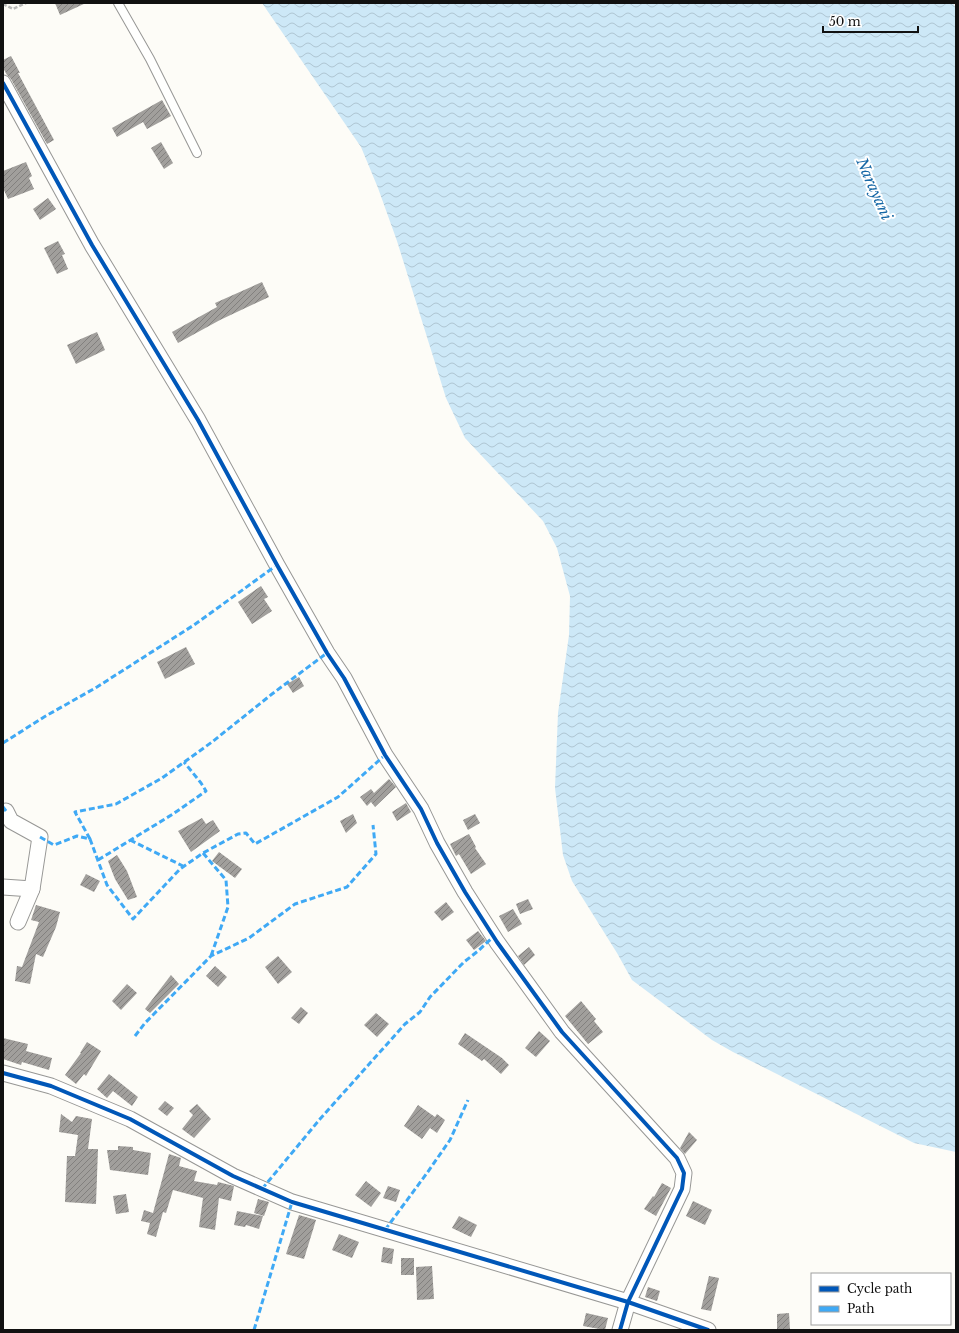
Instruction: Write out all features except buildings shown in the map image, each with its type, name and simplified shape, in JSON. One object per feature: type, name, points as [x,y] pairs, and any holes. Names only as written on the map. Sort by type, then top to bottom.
[{"type":"street","points":[[3,83],[92,245],[198,420],[281,572],[327,653],[344,678],[385,755],[421,809],[437,844],[465,892],[497,942],[562,1032],[677,1158],[684,1173],[682,1189],[628,1302],[620,1330]]},
{"type":"street","points":[[6,811],[11,821],[40,837],[32,889],[18,922]]},
{"type":"street","points":[[3,887],[32,889]]},
{"type":"street","points":[[3,1073],[51,1086],[130,1119],[233,1176],[292,1202],[628,1302],[708,1330]]},
{"type":"lane","points":[[118,3],[150,59],[197,153]]},
{"type":"path","points":[[3,4],[13,9],[26,3]]},
{"type":"water","name":"Narayani","points":[[262,3],[953,3],[956,8],[956,1152],[914,1143],[712,1040],[632,980],[572,881],[563,855],[555,788],[558,713],[569,635],[570,596],[557,548],[543,521],[465,438],[446,398],[397,241],[378,188],[361,147]]},
{"type":"marked path","points":[[3,743],[44,717],[97,687],[194,625],[277,565]]},
{"type":"marked path","points":[[90,839],[75,812],[116,804],[162,778],[212,742],[272,694],[327,653]]},
{"type":"marked path","points":[[40,837],[54,845],[77,836],[90,839],[107,885],[133,919],[180,869],[203,853],[238,834],[246,833],[255,844],[338,797],[385,755]]},
{"type":"marked path","points":[[98,860],[173,814],[206,791],[184,762]]},
{"type":"marked path","points":[[3,807],[6,811]]},
{"type":"marked path","points":[[135,1036],[145,1023],[211,956],[249,938],[295,904],[347,887],[376,854],[373,825]]},
{"type":"marked path","points":[[130,840],[183,866]]},
{"type":"marked path","points":[[203,853],[226,880],[228,907],[211,956]]},
{"type":"marked path","points":[[262,1189],[320,1119],[405,1024],[420,1012],[430,997],[464,962],[493,937]]},
{"type":"marked path","points":[[385,1230],[450,1140],[468,1100]]},
{"type":"marked path","points":[[254,1330],[292,1202]]},
{"type":"cycle path","points":[[3,83],[92,245],[198,420],[277,565],[327,653],[344,678],[385,755],[421,809],[437,843],[465,892],[497,942],[562,1032],[677,1158],[684,1173],[682,1189],[628,1302],[620,1330]]},
{"type":"cycle path","points":[[3,1073],[51,1086],[130,1119],[233,1176],[292,1202],[628,1302],[708,1330]]}]
